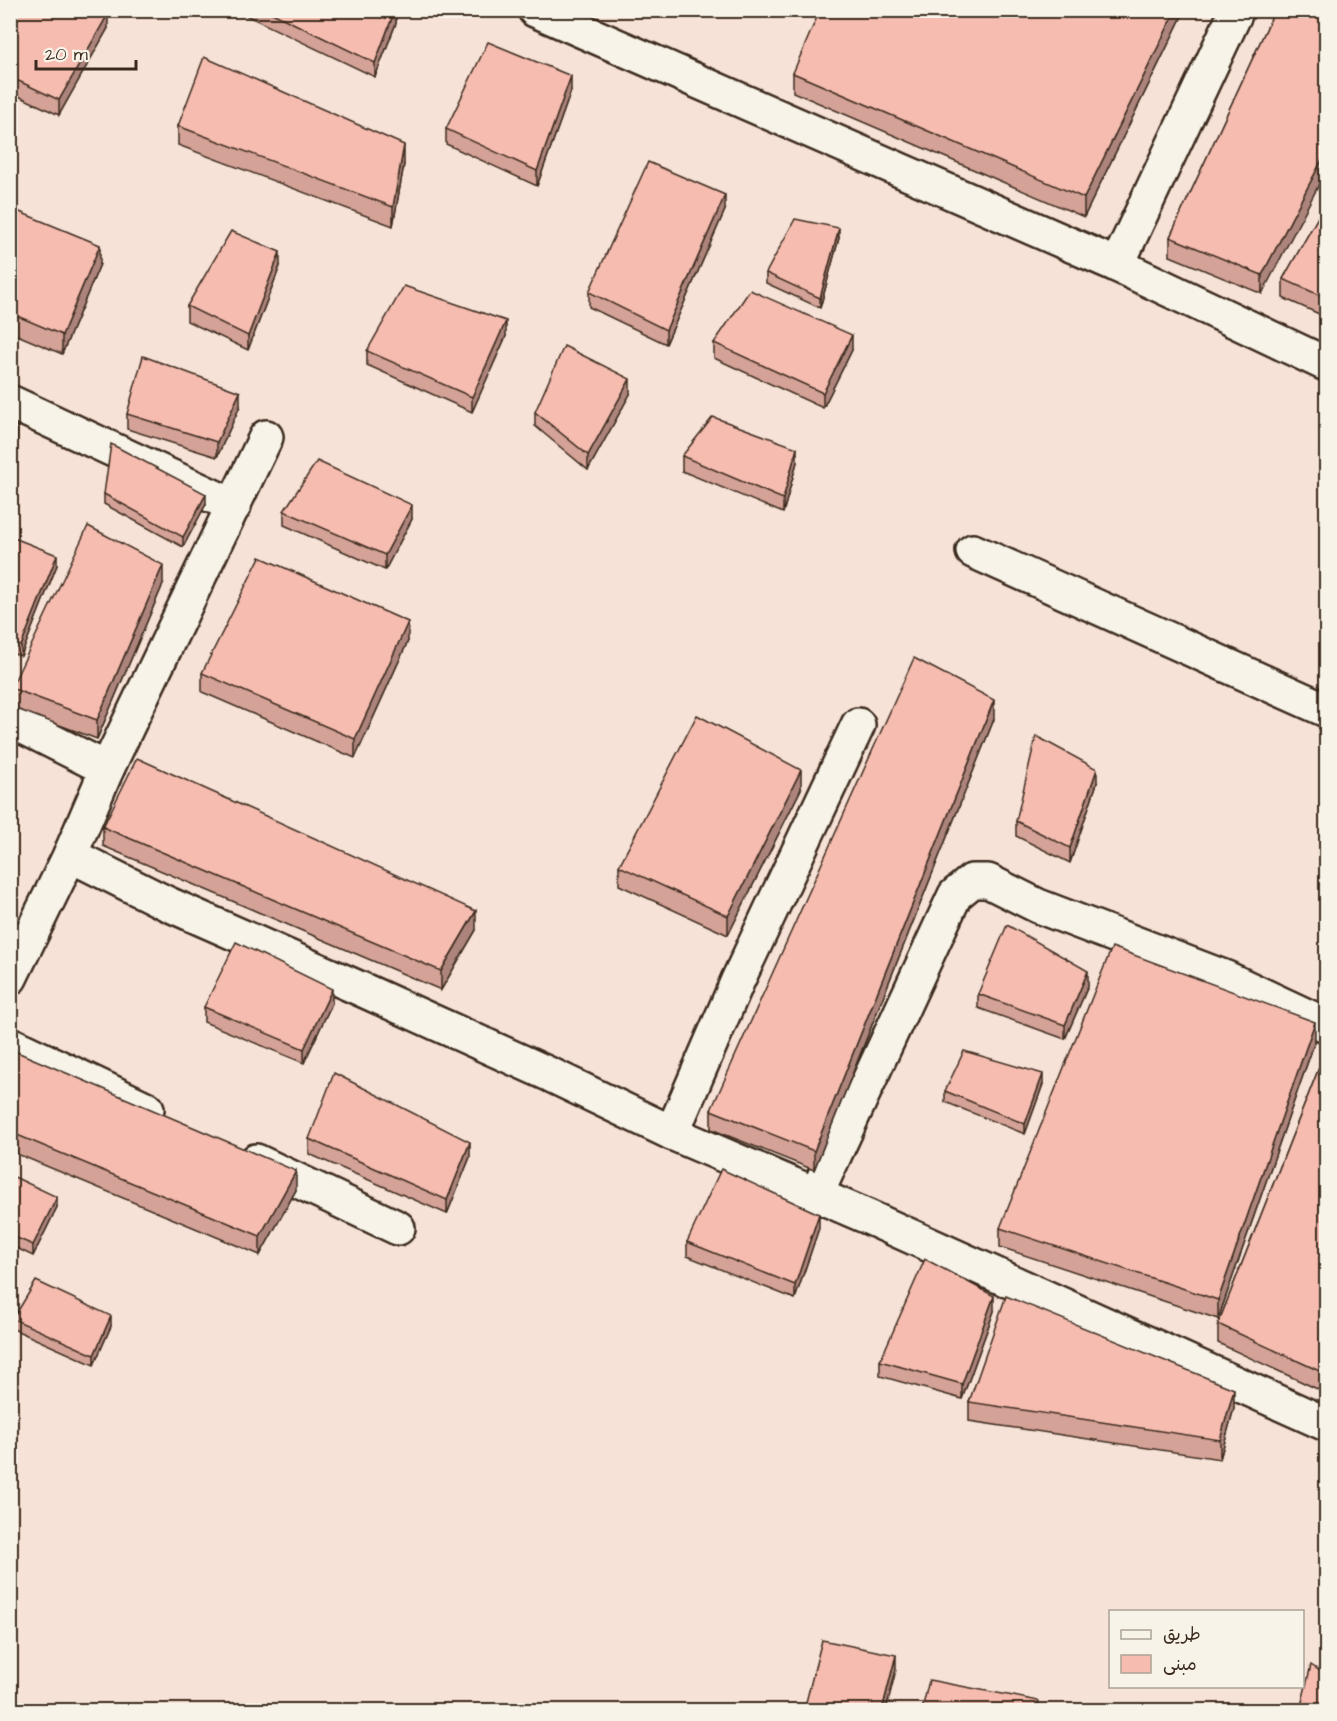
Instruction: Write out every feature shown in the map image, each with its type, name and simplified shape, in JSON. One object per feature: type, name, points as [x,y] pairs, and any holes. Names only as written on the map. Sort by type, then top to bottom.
[{"type":"street","points":[[535,10],[1117,265],[1326,363]]},
{"type":"street","points":[[1117,265],[1238,10]]},
{"type":"street","points":[[10,402],[234,506]]},
{"type":"street","points":[[10,978],[70,855],[107,769],[267,437]]},
{"type":"street","points":[[973,551],[1326,710]]},
{"type":"street","points":[[10,720],[107,769]]},
{"type":"street","points":[[672,1133],[738,980],[858,725]]},
{"type":"street","points":[[70,855],[166,903],[551,1075],[672,1133],[868,1217],[1326,1424]]},
{"type":"street","points":[[816,1195],[955,895],[972,881],[988,881],[1038,906],[1226,978],[1326,1025]]},
{"type":"street","points":[[10,1044],[172,1121]]},
{"type":"street","points":[[226,1146],[398,1228]]},
{"type":"building","points":[[10,10],[102,10],[108,14],[59,100],[10,77]]},
{"type":"building","points":[[266,10],[395,10],[375,63]]},
{"type":"building","points":[[820,10],[1176,10],[1084,198],[793,73]]},
{"type":"building","points":[[1275,10],[1326,10],[1326,152],[1262,275],[1170,237]]},
{"type":"building","points":[[488,42],[571,76],[537,171],[446,129]]},
{"type":"building","points":[[204,57],[404,145],[393,207],[178,126]]},
{"type":"building","points":[[648,162],[725,195],[666,330],[589,292]]},
{"type":"building","points":[[1326,203],[1326,298],[1283,279]]},
{"type":"building","points":[[10,208],[100,245],[62,335],[10,313]]},
{"type":"building","points":[[795,219],[839,228],[820,298],[766,273]]},
{"type":"building","points":[[231,231],[280,252],[248,336],[187,306]]},
{"type":"building","points":[[404,286],[506,321],[472,397],[367,351]]},
{"type":"building","points":[[750,290],[852,335],[823,393],[714,343]]},
{"type":"building","points":[[564,346],[630,379],[588,455],[535,412]]},
{"type":"building","points":[[143,356],[240,392],[217,442],[127,414]]},
{"type":"building","points":[[713,417],[797,448],[783,499],[682,456]]},
{"type":"building","points":[[10,424],[17,427],[10,444]]},
{"type":"building","points":[[111,444],[206,494],[183,537],[104,494]]},
{"type":"building","points":[[317,461],[412,505],[385,555],[284,511]]},
{"type":"building","points":[[88,526],[163,565],[97,720],[11,688]]},
{"type":"building","points":[[14,538],[57,555],[21,646],[10,642],[10,546]]},
{"type":"building","points":[[260,557],[408,622],[355,739],[202,673]]},
{"type":"building","points":[[914,658],[994,700],[814,1151],[711,1110]]},
{"type":"building","points":[[697,715],[801,770],[728,916],[619,866]]},
{"type":"building","points":[[1036,736],[1097,769],[1070,848],[1016,821]]},
{"type":"building","points":[[137,758],[476,911],[441,971],[103,827]]},
{"type":"building","points":[[1007,925],[1088,971],[1065,1025],[978,994]]},
{"type":"building","points":[[236,942],[332,989],[304,1049],[204,1007]]},
{"type":"building","points":[[1112,947],[1315,1022],[1218,1300],[1000,1228]]},
{"type":"building","points":[[10,1049],[296,1171],[260,1236],[10,1132]]},
{"type":"building","points":[[1326,1050],[1326,1374],[1218,1324]]},
{"type":"building","points":[[964,1051],[1043,1074],[1025,1124],[945,1091]]},
{"type":"building","points":[[334,1073],[470,1142],[447,1200],[309,1139]]},
{"type":"building","points":[[721,1169],[819,1214],[795,1285],[687,1242]]},
{"type":"building","points":[[10,1175],[57,1197],[33,1245],[10,1235]]},
{"type":"building","points":[[925,1259],[994,1296],[962,1384],[880,1361]]},
{"type":"building","points":[[36,1281],[111,1316],[94,1355],[13,1319]]},
{"type":"building","points":[[1006,1296],[1234,1389],[1220,1440],[969,1402]]},
{"type":"building","points":[[822,1640],[896,1655],[882,1710],[804,1710]]},
{"type":"building","points":[[1311,1665],[1326,1675],[1326,1710],[1300,1710]]},
{"type":"building","points":[[929,1680],[1039,1701],[1037,1710],[922,1710]]}]
